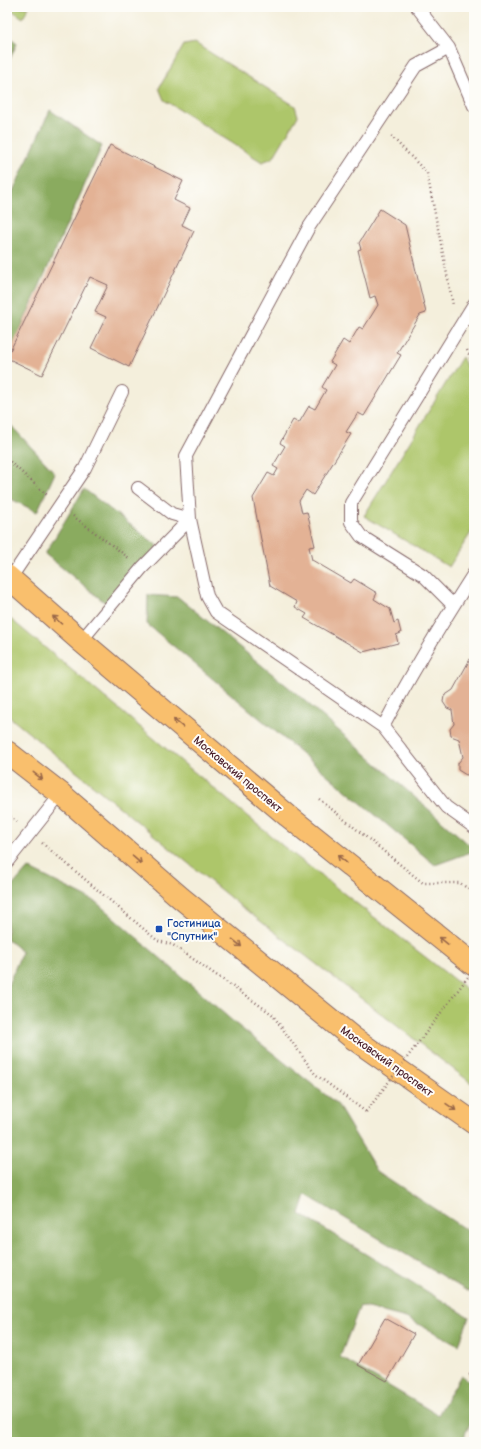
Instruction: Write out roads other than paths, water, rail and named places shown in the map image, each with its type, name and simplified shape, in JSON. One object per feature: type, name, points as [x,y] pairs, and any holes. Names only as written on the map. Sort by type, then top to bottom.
[{"type":"main road","name":"Московский проспект","points":[[9,578],[81,641],[288,816],[474,965]]},
{"type":"main road","name":"Московский проспект","points":[[7,752],[61,794],[181,898],[352,1038],[474,1123]]},
{"type":"lane","points":[[417,7],[449,48],[474,106]]},
{"type":"lane","points":[[449,48],[416,66],[309,227],[186,456],[190,519],[207,596],[216,612],[383,727],[446,807],[474,827]]},
{"type":"lane","points":[[453,605],[423,575],[361,536],[351,522],[351,502],[474,304]]},
{"type":"lane","points":[[9,578],[85,468],[122,392]]},
{"type":"lane","points":[[138,488],[172,514],[190,519]]},
{"type":"lane","points":[[81,641],[142,568],[190,519]]},
{"type":"lane","points":[[383,727],[401,692],[474,573]]},
{"type":"lane","points":[[7,862],[61,794]]},
{"type":"place","name":"Гостиница \"Спутник\"","points":[[159,929]]}]
